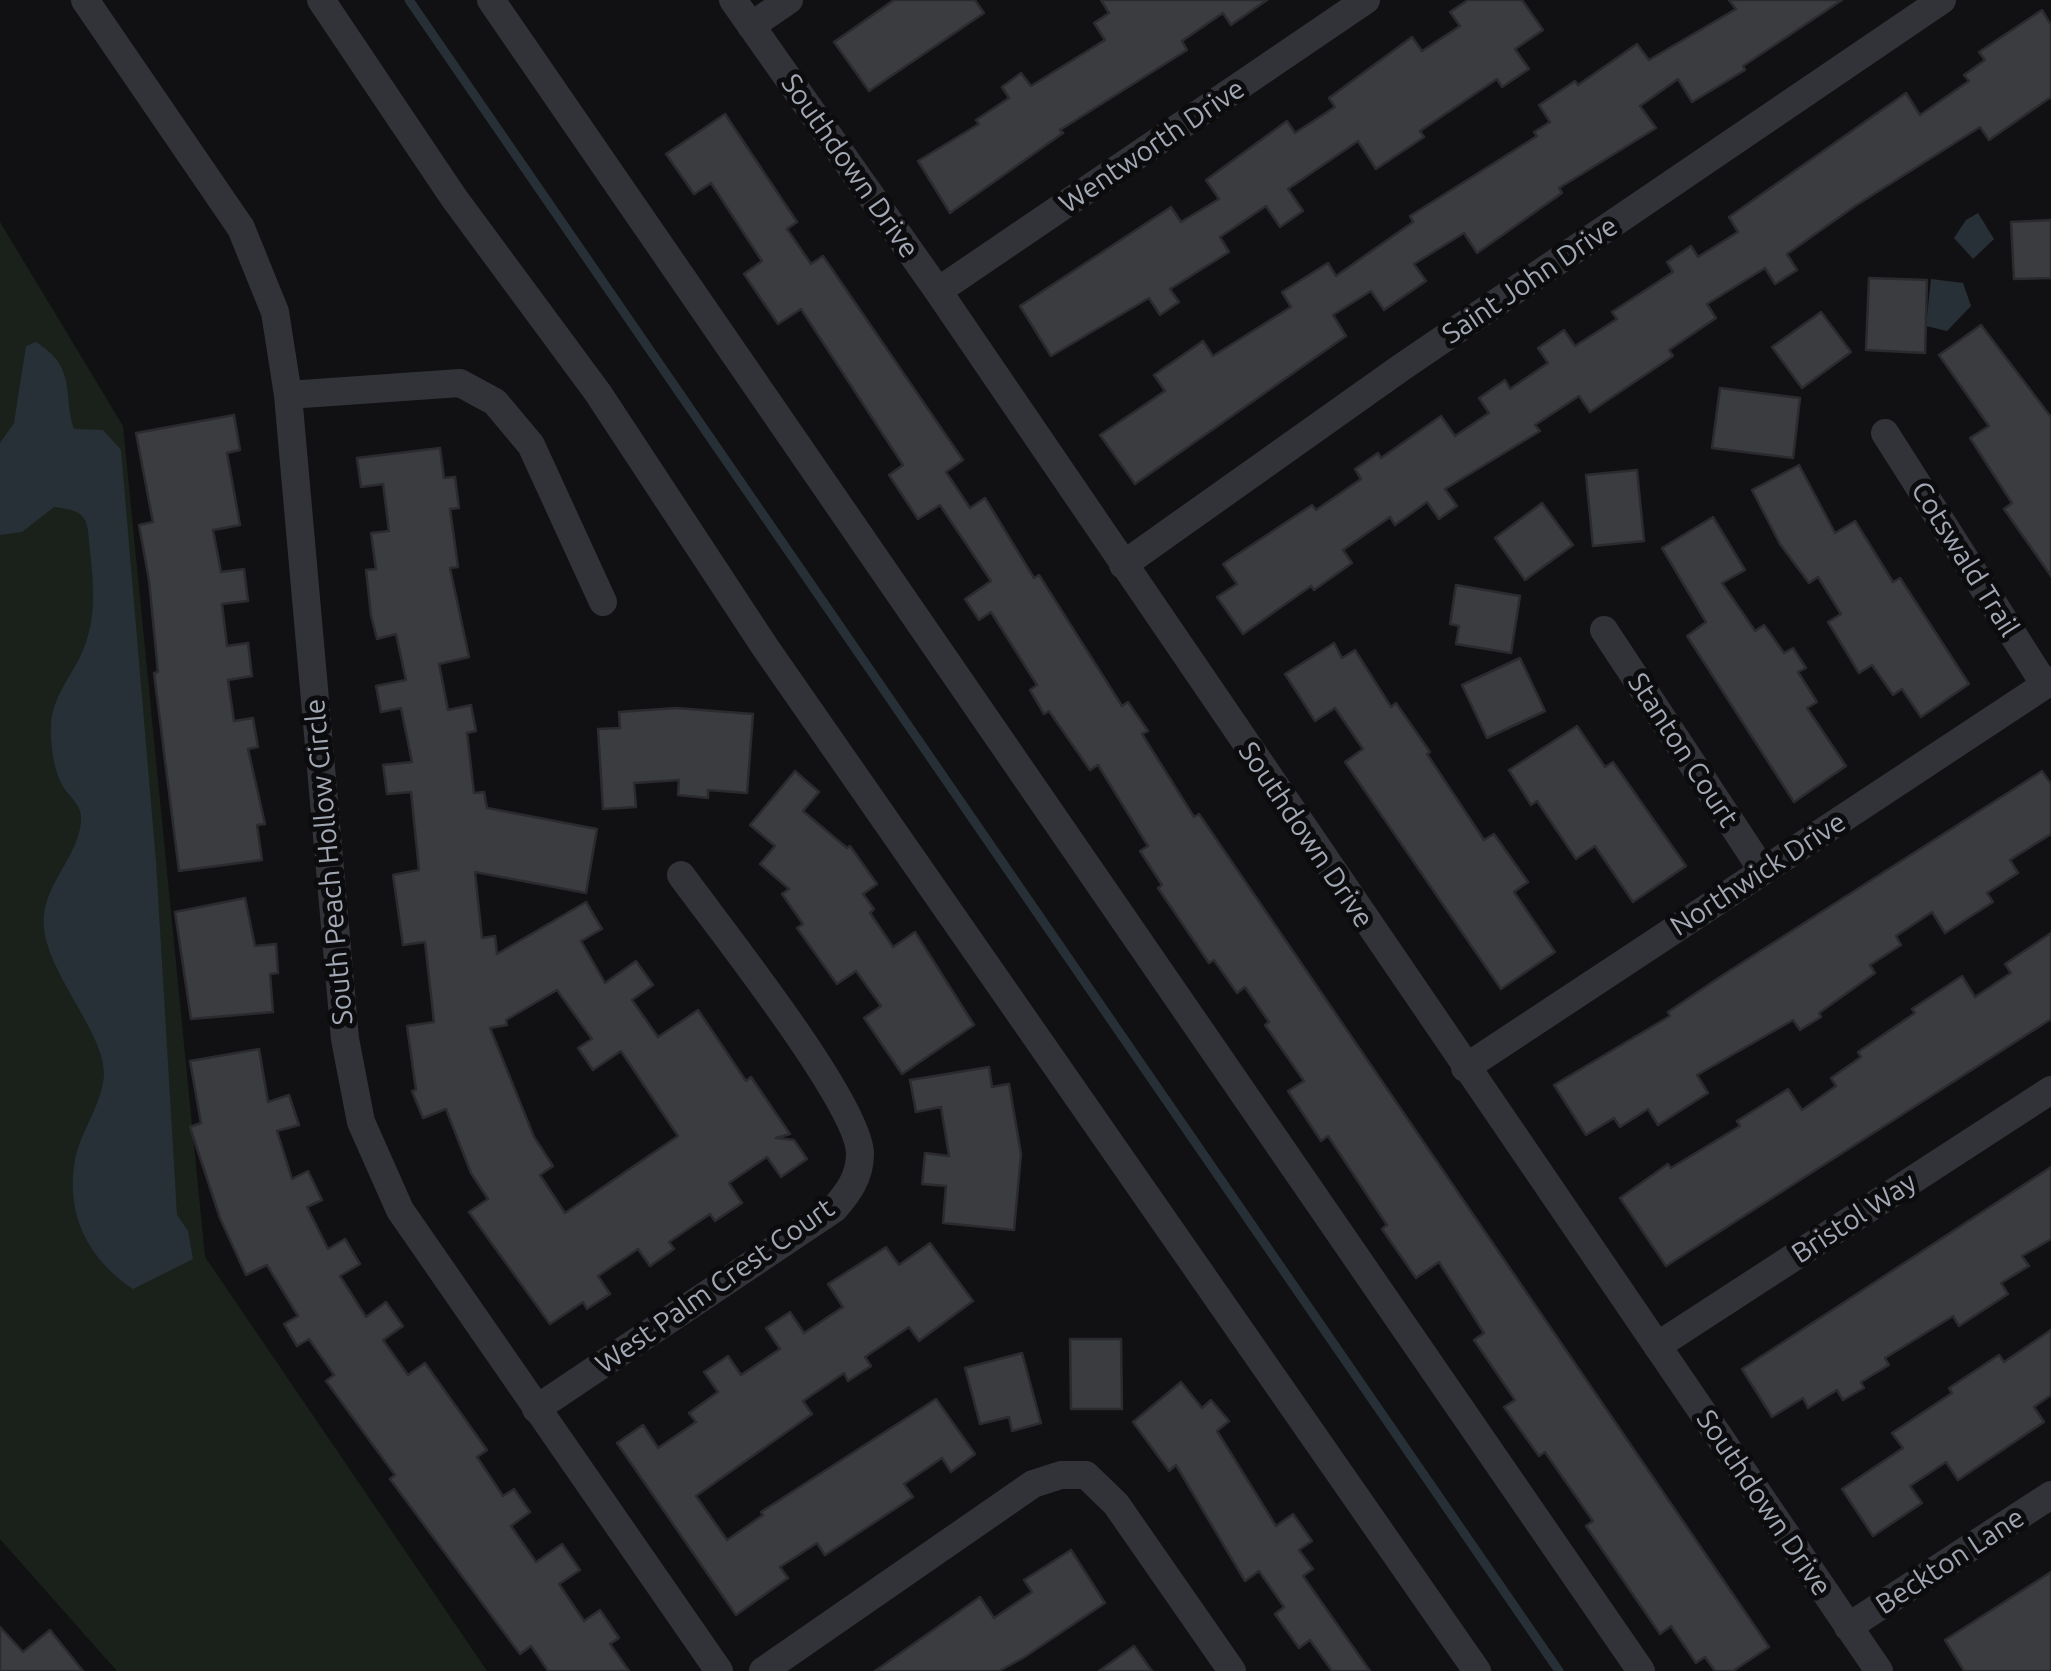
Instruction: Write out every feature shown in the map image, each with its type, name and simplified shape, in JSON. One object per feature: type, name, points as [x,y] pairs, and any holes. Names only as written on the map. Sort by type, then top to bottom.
[{"type":"street","name":"South Peach Hollow Circle","points":[[85,0],[241,228],[275,312],[288,394],[339,990],[358,1109],[375,1162],[400,1210],[719,1671]]},
{"type":"street","points":[[321,0],[454,198],[598,393],[787,679],[1312,1428],[1477,1671]]},
{"type":"street","points":[[492,0],[1641,1671]]},
{"type":"street","name":"Southdown Drive","points":[[732,0],[938,291],[1464,1068],[1879,1671]]},
{"type":"street","points":[[751,26],[789,0]]},
{"type":"street","name":"Wentworth Drive","points":[[938,291],[1366,0]]},
{"type":"street","name":"Saint John Drive","points":[[1123,565],[1419,356],[1942,0]]},
{"type":"street","points":[[288,394],[460,382],[495,402],[531,445],[602,602]]},
{"type":"street","name":"Cotswald Trail","points":[[1885,433],[2048,683]]},
{"type":"street","name":"Stanton Court","points":[[1604,630],[1763,871]]},
{"type":"street","name":"Northwick Drive","points":[[1464,1068],[2048,683]]},
{"type":"street","name":"West Palm Crest Court","points":[[536,1409],[834,1209],[852,1188],[860,1156],[846,1108],[681,875]]},
{"type":"street","name":"Bristol Way","points":[[1657,1346],[2051,1090]]},
{"type":"street","points":[[762,1671],[1033,1484],[1061,1475],[1086,1475],[1116,1504],[1232,1671]]},
{"type":"street","name":"Beckton Lane","points":[[1848,1628],[2051,1496]]},
{"type":"shaded area","points":[[1978,213],[1994,239],[1973,259],[1954,238],[1966,220]]},
{"type":"shaded area","points":[[0,222],[123,426],[205,1257],[487,1671],[117,1671],[0,1539]]},
{"type":"shaded area","points":[[1931,279],[1963,283],[1971,306],[1947,331],[1926,326]]},
{"type":"shaded area","points":[[36,342],[63,372],[74,429],[103,430],[121,450],[156,862],[177,1215],[188,1231],[193,1259],[133,1289],[93,1250],[77,1217],[75,1160],[100,1096],[104,1074],[96,1041],[56,965],[44,928],[48,899],[73,849],[81,822],[77,805],[58,776],[51,731],[55,705],[90,629],[93,590],[88,531],[80,514],[54,507],[22,532],[0,535],[0,443],[14,423],[26,346]]},
{"type":"building","points":[[894,0],[975,0],[984,13],[869,91],[834,42]]},
{"type":"building","points":[[1101,0],[1267,0],[1231,25],[1223,13],[1182,41],[1187,50],[1060,130],[1063,133],[950,213],[918,161],[979,124],[976,120],[1009,98],[1002,87],[1021,73],[1031,86],[1105,40],[1094,23],[1109,13]]},
{"type":"building","points":[[1468,0],[1522,0],[1543,30],[1515,49],[1529,69],[1502,87],[1497,79],[1420,131],[1424,137],[1376,169],[1358,141],[1288,189],[1303,211],[1280,227],[1266,206],[1220,237],[1229,252],[1170,289],[1179,302],[1160,315],[1149,298],[1051,356],[1020,306],[1171,207],[1181,222],[1219,199],[1206,180],[1287,121],[1295,133],[1335,107],[1329,98],[1412,37],[1422,51],[1460,26],[1450,12]]},
{"type":"building","points":[[1729,0],[1842,0],[1743,66],[1745,70],[1692,102],[1678,79],[1640,106],[1656,128],[1559,188],[1562,193],[1477,253],[1464,233],[1414,264],[1426,281],[1384,310],[1371,291],[1333,315],[1346,336],[1135,484],[1100,435],[1165,391],[1154,375],[1203,341],[1213,356],[1291,307],[1282,292],[1328,263],[1336,276],[1413,222],[1410,216],[1537,136],[1534,132],[1550,122],[1539,105],[1575,81],[1578,85],[1637,44],[1649,60],[1736,9]]},
{"type":"building","points":[[2042,10],[2051,25],[2051,97],[1989,140],[1980,127],[1855,206],[1787,254],[1797,270],[1775,284],[1765,268],[1707,304],[1716,318],[1669,350],[1673,356],[1590,412],[1579,396],[1535,425],[1540,431],[1445,489],[1457,506],[1439,519],[1427,502],[1395,525],[1390,517],[1343,550],[1352,563],[1314,590],[1311,586],[1243,634],[1217,597],[1237,584],[1223,564],[1312,505],[1316,510],[1361,479],[1355,469],[1378,453],[1381,458],[1441,416],[1455,436],[1489,413],[1479,398],[1505,380],[1510,389],[1548,363],[1538,348],[1564,330],[1575,346],[1617,319],[1612,312],[1673,272],[1667,262],[1691,246],[1698,257],[1738,232],[1729,217],[1906,93],[1920,115],[1969,81],[1964,75],[1985,60],[1979,52]]},
{"type":"building","points":[[725,114],[797,222],[787,229],[811,264],[823,256],[963,460],[946,472],[970,508],[985,498],[1034,578],[1039,575],[1122,706],[1128,702],[1148,731],[1142,734],[1194,817],[1199,814],[1769,1647],[1733,1671],[1715,1671],[1705,1657],[1696,1663],[1671,1626],[1660,1634],[1586,1526],[1593,1521],[1545,1452],[1539,1456],[1504,1407],[1515,1400],[1474,1340],[1484,1333],[1439,1262],[1416,1278],[1382,1229],[1387,1225],[1328,1136],[1321,1141],[1288,1091],[1304,1081],[1265,1025],[1269,1022],[1245,987],[1237,993],[1214,960],[1209,963],[1158,888],[1162,885],[1140,851],[1148,846],[1098,765],[1090,770],[1049,711],[1044,714],[1030,690],[1037,685],[991,612],[979,620],[965,599],[991,581],[940,505],[918,519],[889,475],[903,465],[801,309],[778,324],[744,274],[762,261],[711,183],[694,194],[666,154]]},
{"type":"building","points":[[2051,220],[2051,278],[2014,279],[2011,222]]},
{"type":"building","points":[[1869,278],[1927,280],[1925,353],[1866,350]]},
{"type":"building","points":[[1821,312],[1851,352],[1802,388],[1772,347]]},
{"type":"building","points":[[1981,325],[2051,417],[2051,576],[2004,509],[2012,503],[1970,438],[1989,426],[1939,355]]},
{"type":"building","points":[[1720,388],[1800,398],[1793,458],[1712,448]]},
{"type":"building","points":[[234,415],[240,450],[227,453],[240,525],[213,530],[221,572],[244,569],[248,601],[222,604],[227,646],[248,643],[252,676],[228,680],[234,721],[253,718],[258,747],[248,749],[265,824],[257,825],[262,860],[179,871],[154,673],[158,672],[149,580],[139,525],[153,522],[136,433]]},
{"type":"building","points":[[440,448],[444,478],[455,477],[459,508],[450,509],[458,567],[450,568],[469,657],[439,664],[448,710],[471,705],[476,731],[467,733],[474,793],[484,792],[487,808],[597,829],[586,893],[475,872],[482,938],[495,936],[497,954],[586,902],[602,929],[581,941],[605,983],[636,961],[653,985],[632,1000],[658,1037],[698,1010],[746,1081],[751,1077],[790,1134],[776,1138],[794,1140],[807,1159],[781,1177],[767,1157],[729,1183],[742,1203],[715,1221],[710,1214],[669,1242],[674,1249],[650,1266],[638,1249],[598,1276],[610,1294],[587,1309],[583,1302],[550,1324],[469,1212],[488,1199],[471,1173],[446,1109],[423,1118],[412,1091],[416,1090],[407,1026],[434,1022],[425,942],[403,945],[393,875],[419,870],[411,792],[387,794],[383,765],[412,762],[401,708],[381,712],[376,686],[406,680],[396,634],[377,639],[371,615],[366,570],[376,569],[371,533],[389,531],[383,484],[361,487],[357,458]],"holes":[[[557,990],[592,1039],[578,1048],[593,1070],[621,1051],[678,1136],[565,1213],[540,1175],[553,1166],[534,1137],[490,1028],[507,1025],[506,1020]]]},
{"type":"building","points":[[1799,465],[1835,533],[1855,521],[1893,582],[1900,578],[1969,684],[1921,717],[1902,689],[1893,695],[1872,665],[1859,673],[1828,622],[1841,614],[1818,577],[1809,583],[1780,544],[1752,490]]},
{"type":"building","points":[[1637,470],[1644,541],[1593,546],[1586,475]]},
{"type":"building","points":[[1542,503],[1573,545],[1525,580],[1495,538]]},
{"type":"building","points":[[1713,517],[1745,570],[1722,583],[1755,631],[1764,625],[1784,653],[1793,648],[1806,668],[1798,672],[1817,702],[1807,708],[1846,766],[1794,802],[1687,636],[1706,622],[1662,548]]},
{"type":"building","points":[[1456,585],[1520,596],[1511,653],[1456,644],[1459,626],[1450,624]]},
{"type":"building","points":[[1334,643],[1342,658],[1355,650],[1391,707],[1396,703],[1430,752],[1427,754],[1484,840],[1494,834],[1528,882],[1514,892],[1555,952],[1501,989],[1345,762],[1363,749],[1335,708],[1315,721],[1285,674]]},
{"type":"building","points":[[1520,658],[1545,711],[1487,738],[1462,685]]},
{"type":"building","points":[[676,708],[753,714],[747,793],[708,790],[708,798],[678,795],[679,780],[634,783],[636,807],[603,809],[598,729],[620,728],[619,712]]},
{"type":"building","points":[[1577,726],[1605,767],[1613,762],[1686,866],[1633,902],[1595,846],[1576,859],[1537,801],[1531,805],[1509,770]]},
{"type":"building","points":[[795,771],[819,792],[803,811],[847,848],[850,846],[877,884],[863,894],[874,909],[870,913],[893,947],[915,932],[974,1025],[902,1074],[864,1018],[881,1006],[856,971],[837,984],[797,928],[803,924],[782,894],[789,889],[760,864],[775,846],[750,825]]},
{"type":"building","points":[[2042,771],[2051,784],[2051,834],[2010,860],[2018,873],[1987,893],[1993,902],[1945,933],[1932,912],[1896,936],[1901,945],[1870,965],[1875,973],[1819,1013],[1821,1017],[1800,1030],[1793,1020],[1697,1075],[1708,1093],[1658,1125],[1648,1109],[1620,1127],[1614,1118],[1586,1135],[1554,1085],[1670,1016],[1668,1012],[1726,973]]},
{"type":"building","points":[[245,898],[255,946],[276,944],[278,973],[270,974],[273,1012],[191,1019],[175,912]]},
{"type":"building","points":[[2051,933],[2051,1019],[1666,1266],[1620,1198],[1668,1164],[1671,1168],[1740,1126],[1737,1121],[1788,1089],[1802,1110],[1836,1086],[1831,1078],[1861,1057],[1858,1052],[1915,1013],[1912,1009],[1962,976],[1975,997],[2011,973],[2005,964]]},
{"type":"building","points":[[259,1049],[268,1102],[289,1095],[299,1125],[277,1131],[292,1179],[308,1171],[322,1200],[307,1207],[328,1249],[345,1239],[360,1264],[340,1276],[366,1317],[386,1302],[403,1326],[383,1340],[408,1375],[425,1363],[487,1450],[477,1457],[503,1496],[514,1489],[530,1512],[511,1526],[536,1562],[562,1544],[580,1570],[559,1584],[584,1621],[600,1610],[619,1638],[610,1644],[629,1671],[548,1671],[531,1646],[520,1654],[390,1479],[395,1475],[326,1381],[334,1375],[309,1339],[297,1346],[284,1324],[298,1316],[267,1265],[246,1275],[220,1218],[190,1127],[201,1123],[190,1061]]},
{"type":"building","points":[[989,1067],[992,1087],[1009,1084],[1021,1154],[1014,1230],[943,1223],[946,1186],[922,1184],[925,1153],[949,1156],[941,1107],[916,1112],[910,1080]]},
{"type":"building","points":[[2051,1167],[2051,1239],[2022,1256],[2029,1266],[2001,1283],[2008,1294],[1959,1326],[1953,1316],[1885,1358],[1889,1365],[1861,1382],[1864,1388],[1843,1400],[1837,1390],[1808,1408],[1803,1398],[1772,1417],[1742,1369]]},
{"type":"building","points":[[930,1243],[973,1301],[919,1341],[909,1327],[865,1357],[871,1366],[848,1381],[844,1373],[803,1401],[812,1414],[696,1496],[727,1540],[763,1515],[761,1512],[936,1399],[975,1454],[951,1472],[942,1458],[904,1484],[913,1497],[825,1555],[817,1543],[780,1567],[788,1578],[736,1615],[617,1443],[643,1425],[658,1448],[696,1422],[689,1413],[718,1392],[704,1372],[728,1356],[741,1375],[780,1349],[766,1328],[790,1312],[804,1333],[843,1307],[828,1284],[886,1247],[899,1265]]},
{"type":"building","points":[[2051,1330],[2051,1395],[2034,1407],[2044,1422],[1958,1480],[1946,1462],[1910,1486],[1922,1503],[1873,1536],[1842,1489],[1903,1448],[1892,1433],[1952,1393],[1949,1388],[1999,1355],[2004,1362]]},
{"type":"building","points":[[1070,1339],[1121,1339],[1122,1409],[1071,1409]]},
{"type":"building","points":[[1022,1353],[1041,1423],[1012,1431],[1009,1417],[980,1424],[965,1368]]},
{"type":"building","points":[[1181,1382],[1202,1408],[1211,1400],[1229,1421],[1217,1431],[1276,1526],[1293,1514],[1312,1541],[1299,1550],[1313,1569],[1303,1576],[1370,1671],[1332,1671],[1310,1640],[1299,1648],[1275,1614],[1284,1607],[1259,1571],[1245,1581],[1176,1465],[1169,1471],[1133,1422]]},
{"type":"building","points":[[1071,1550],[1105,1603],[1023,1658],[999,1671],[875,1671],[980,1597],[994,1618],[1032,1592],[1024,1580]]},
{"type":"building","points":[[2051,1572],[2051,1671],[1964,1671],[1945,1640]]},
{"type":"building","points":[[0,1627],[23,1652],[50,1630],[83,1671],[0,1671]]},
{"type":"building","points":[[1134,1646],[1152,1671],[1099,1671]]},
{"type":"waterway","points":[[409,0],[1559,1671]]}]
